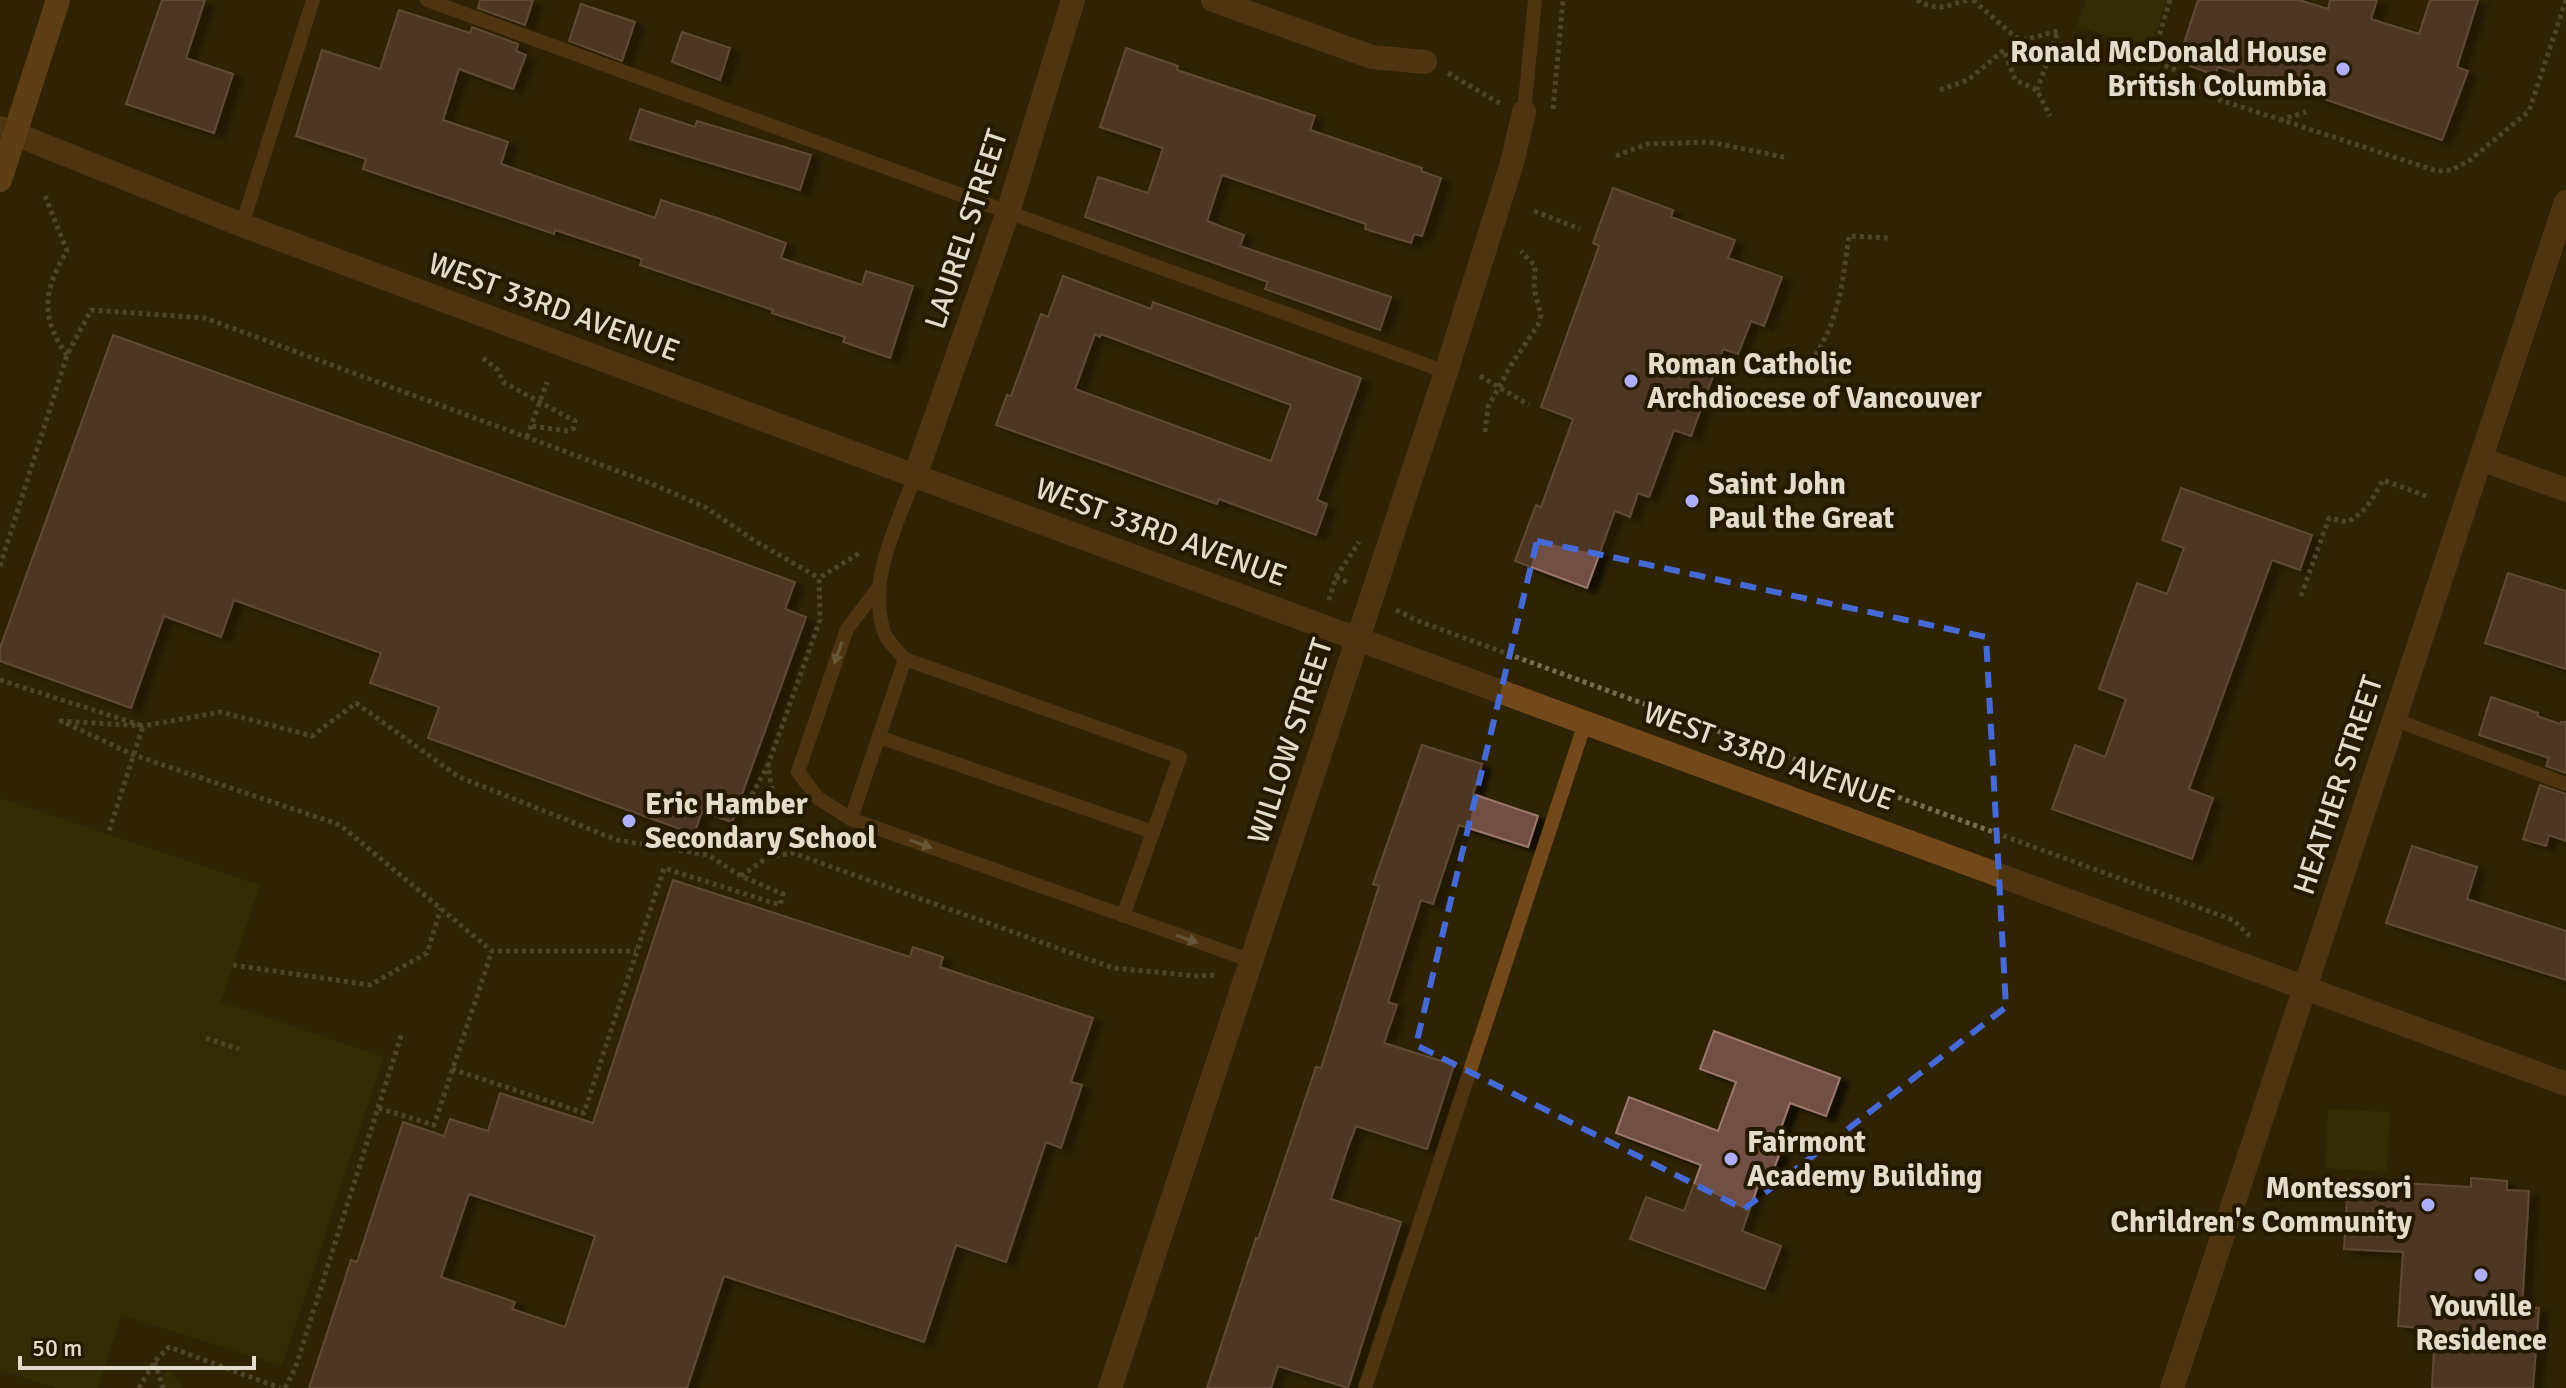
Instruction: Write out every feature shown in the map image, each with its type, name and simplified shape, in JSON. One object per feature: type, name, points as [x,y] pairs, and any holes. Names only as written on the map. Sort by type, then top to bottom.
[{"type":"main road","points":[[0,180],[7,131],[58,0]]},
{"type":"street","name":"LAUREL STREET","points":[[915,476],[1008,212],[1073,0]]},
{"type":"street","points":[[1213,0],[1372,57],[1425,62]]},
{"type":"street","name":"WILLOW STREET","points":[[1110,1388],[1446,372],[1512,163],[1524,112]]},
{"type":"street","name":"WEST 33RD AVENUE","points":[[7,131],[242,225],[915,476],[2566,1084]]},
{"type":"street","name":"HEATHER STREET","points":[[2172,1388],[2565,209]]},
{"type":"street","points":[[2481,459],[2566,490]]},
{"type":"lane","points":[[242,225],[313,0]]},
{"type":"lane","points":[[427,0],[1446,372]]},
{"type":"lane","points":[[1524,112],[1535,0]]},
{"type":"lane","points":[[915,476],[882,564],[879,587],[883,631],[905,659],[1180,757],[1123,916]]},
{"type":"lane","points":[[879,587],[847,629],[798,772],[818,798],[851,819],[1252,961]]},
{"type":"lane","points":[[851,819],[905,659]]},
{"type":"lane","points":[[2393,719],[2566,784]]},
{"type":"lane","points":[[1365,1388],[1585,723]]},
{"type":"lane","points":[[879,737],[1153,832]]},
{"type":"path","points":[[1551,122],[1563,0]]},
{"type":"path","points":[[1917,0],[1931,8],[1970,0],[2015,37],[2023,40],[2058,31],[2037,90]]},
{"type":"path","points":[[2170,0],[2155,50],[2159,63],[2187,75],[2214,98],[2437,171],[2452,170],[2470,160],[2529,111],[2566,0]]},
{"type":"path","points":[[1940,90],[1968,80],[2004,50],[2015,80],[2037,90],[2050,116]]},
{"type":"path","points":[[1425,62],[1465,82],[1494,102],[1524,112]]},
{"type":"path","points":[[2279,120],[2306,112]]},
{"type":"path","points":[[1616,156],[1647,144],[1709,142],[1784,157]]},
{"type":"path","points":[[45,196],[67,251],[53,274],[46,313],[55,337],[67,355]]},
{"type":"path","points":[[1534,211],[1580,229]]},
{"type":"path","points":[[1811,362],[1824,343],[1839,308],[1849,236],[1890,238]]},
{"type":"path","points":[[1485,432],[1488,407],[1541,315],[1534,289],[1535,266],[1521,251]]},
{"type":"path","points":[[0,566],[67,355],[91,310],[205,318],[650,483],[705,507],[755,541],[819,578]]},
{"type":"path","points":[[483,358],[498,370],[503,382],[575,421],[574,428],[568,431],[531,426]]},
{"type":"path","points":[[1480,376],[1529,405]]},
{"type":"path","points":[[527,437],[547,382]]},
{"type":"path","points":[[2301,596],[2329,518],[2347,522],[2357,517],[2365,510],[2383,480],[2426,496]]},
{"type":"path","points":[[819,578],[860,555],[864,543]]},
{"type":"path","points":[[1332,588],[1336,577],[1352,584]]},
{"type":"path","points":[[748,802],[768,765],[820,620],[819,578]]},
{"type":"path","name":"WEST 33RD AVENUE","points":[[1418,621],[2233,920],[2259,942]]},
{"type":"path","name":"WILLOW STREET","points":[[1304,708],[1309,663]]},
{"type":"path","points":[[0,680],[143,726]]},
{"type":"path","points":[[452,1069],[584,1113],[664,868],[780,905],[783,894],[741,876],[708,855],[617,840],[459,777],[356,703],[312,736],[221,712],[143,726],[61,721],[134,755],[340,825],[492,951],[636,951]]},
{"type":"path","points":[[108,834],[143,726]]},
{"type":"path","points":[[768,765],[772,790]]},
{"type":"path","points":[[741,876],[768,857],[793,853],[1113,968],[1215,975]]},
{"type":"path","points":[[233,965],[370,985],[427,953],[441,908]]},
{"type":"path","points":[[378,1108],[434,1125],[492,951]]},
{"type":"path","points":[[139,1388],[155,1361],[169,1347],[283,1388],[295,1369],[402,1033]]},
{"type":"path","points":[[206,1038],[239,1049]]},
{"type":"path","points":[[155,1361],[163,1388]]},
{"type":"highlighted area","points":[[1537,541],[1986,637],[2006,1007],[1744,1209],[1416,1045]]},
{"type":"shaded area","points":[[2086,0],[2167,0],[2150,51],[2077,26]]},
{"type":"shaded area","points":[[0,798],[260,885],[221,1002],[384,1057],[282,1366],[121,1315],[98,1388],[55,1388],[0,1370]]},
{"type":"shaded area","points":[[2328,1109],[2390,1112],[2387,1172],[2325,1168]]},
{"type":"shaded area","points":[[168,1368],[184,1388],[157,1388]]},
{"type":"building","points":[[162,0],[205,0],[186,58],[233,74],[214,133],[126,104]]},
{"type":"building","points":[[480,0],[533,0],[525,25],[478,8]]},
{"type":"building","name":"Ronald McDonald House British Columbia","points":[[2198,0],[2299,0],[2328,9],[2330,0],[2377,0],[2371,19],[2419,34],[2430,0],[2478,0],[2457,67],[2468,71],[2442,140],[2310,94],[2218,67],[2215,75],[2178,62]]},
{"type":"building","points":[[581,4],[635,22],[622,61],[569,41]]},
{"type":"building","points":[[399,10],[470,33],[472,27],[518,44],[516,51],[526,55],[513,89],[459,69],[443,120],[508,142],[501,164],[655,218],[661,200],[717,218],[786,243],[781,258],[862,285],[866,271],[913,286],[890,358],[843,342],[845,337],[772,313],[773,310],[640,265],[642,259],[555,230],[554,234],[363,169],[366,159],[296,136],[322,50],[380,69]]},
{"type":"building","points":[[682,32],[730,48],[720,80],[672,62]]},
{"type":"building","points":[[1126,48],[1178,66],[1177,70],[1315,116],[1310,130],[1422,168],[1421,171],[1441,178],[1422,236],[1414,234],[1411,243],[1365,229],[1366,224],[1222,175],[1207,221],[1244,235],[1240,246],[1391,297],[1380,330],[1265,289],[1268,282],[1085,217],[1098,177],[1148,193],[1163,148],[1100,127]]},
{"type":"building","points":[[640,109],[695,127],[697,121],[811,155],[800,190],[630,139]]},
{"type":"building","name":"Roman Catholic Archdiocese of Vancouver","points":[[1613,188],[1673,210],[1671,217],[1735,240],[1728,258],[1782,277],[1764,326],[1751,321],[1738,354],[1723,349],[1691,436],[1674,430],[1649,497],[1638,493],[1630,517],[1615,511],[1587,588],[1515,561],[1536,505],[1541,507],[1573,419],[1541,407],[1599,246],[1593,243]]},
{"type":"building","points":[[1063,276],[1151,309],[1153,302],[1361,378],[1317,500],[1327,504],[1316,535],[1219,499],[1217,504],[996,425],[1007,395],[1011,396],[1041,314],[1048,317]],"holes":[[[1095,334],[1100,337],[1101,334],[1291,405],[1271,461],[1075,389]]]},
{"type":"building","name":"Eric Hamber Secondary School","points":[[113,335],[795,582],[785,609],[806,617],[732,822],[702,812],[694,834],[428,738],[439,707],[370,683],[381,653],[234,600],[221,637],[164,616],[131,708],[0,661],[0,648]]},
{"type":"building","points":[[2181,488],[2312,535],[2300,570],[2272,560],[2189,789],[2213,798],[2192,859],[2052,809],[2075,745],[2105,757],[2126,699],[2099,689],[2137,583],[2167,594],[2184,548],[2162,540]]},
{"type":"building","points":[[2508,573],[2566,591],[2566,669],[2485,643]]},
{"type":"building","points":[[2491,697],[2560,724],[2566,722],[2566,773],[2546,766],[2549,758],[2479,735]]},
{"type":"building","points":[[1422,745],[1482,764],[1473,794],[1538,816],[1528,847],[1459,825],[1433,904],[1421,900],[1388,1002],[1397,1005],[1384,1043],[1454,1065],[1427,1149],[1356,1126],[1347,1150],[1331,1199],[1401,1222],[1348,1388],[1278,1366],[1271,1388],[1207,1388],[1316,1067],[1321,1068],[1379,886],[1373,884]]},
{"type":"building","points":[[2540,785],[2566,794],[2566,841],[2549,835],[2546,846],[2523,839]]},
{"type":"building","points":[[2412,846],[2477,867],[2467,899],[2566,931],[2566,980],[2386,923]]},
{"type":"building","points":[[673,880],[910,957],[913,947],[943,957],[940,967],[1093,1018],[1071,1082],[1082,1085],[1061,1148],[1046,1142],[1006,1262],[956,1245],[924,1342],[724,1276],[687,1388],[309,1388],[351,1260],[357,1262],[403,1122],[444,1136],[450,1119],[488,1131],[500,1093],[593,1123]],"holes":[[[469,1194],[595,1236],[565,1327],[512,1309],[515,1302],[441,1277]]]},
{"type":"building","name":"Fairmont Academy Building","points":[[1714,1031],[1840,1078],[1826,1116],[1790,1103],[1773,1150],[1780,1153],[1767,1186],[1759,1183],[1742,1231],[1781,1246],[1765,1289],[1630,1239],[1646,1197],[1684,1211],[1701,1165],[1616,1133],[1629,1097],[1718,1131],[1736,1082],[1700,1069]]},
{"type":"building","name":"Youville Residence","points":[[2471,1178],[2507,1181],[2507,1190],[2529,1191],[2522,1307],[2539,1308],[2533,1388],[2432,1388],[2435,1329],[2398,1326],[2403,1252],[2344,1249],[2348,1180],[2471,1187]]},
{"type":"place","name":"Ronald McDonald House British Columbia","points":[[2343,69]]},
{"type":"place","name":"Roman Catholic Archdiocese of Vancouver","points":[[1631,381]]},
{"type":"place","name":"Saint John Paul the Great","points":[[1692,501]]},
{"type":"place","name":"Eric Hamber Secondary School","points":[[629,821]]},
{"type":"place","name":"Fairmont Academy Building","points":[[1731,1159]]},
{"type":"place","name":"Montessori Chrildren's Community","points":[[2428,1205]]},
{"type":"place","name":"Youville Residence","points":[[2481,1275]]}]
